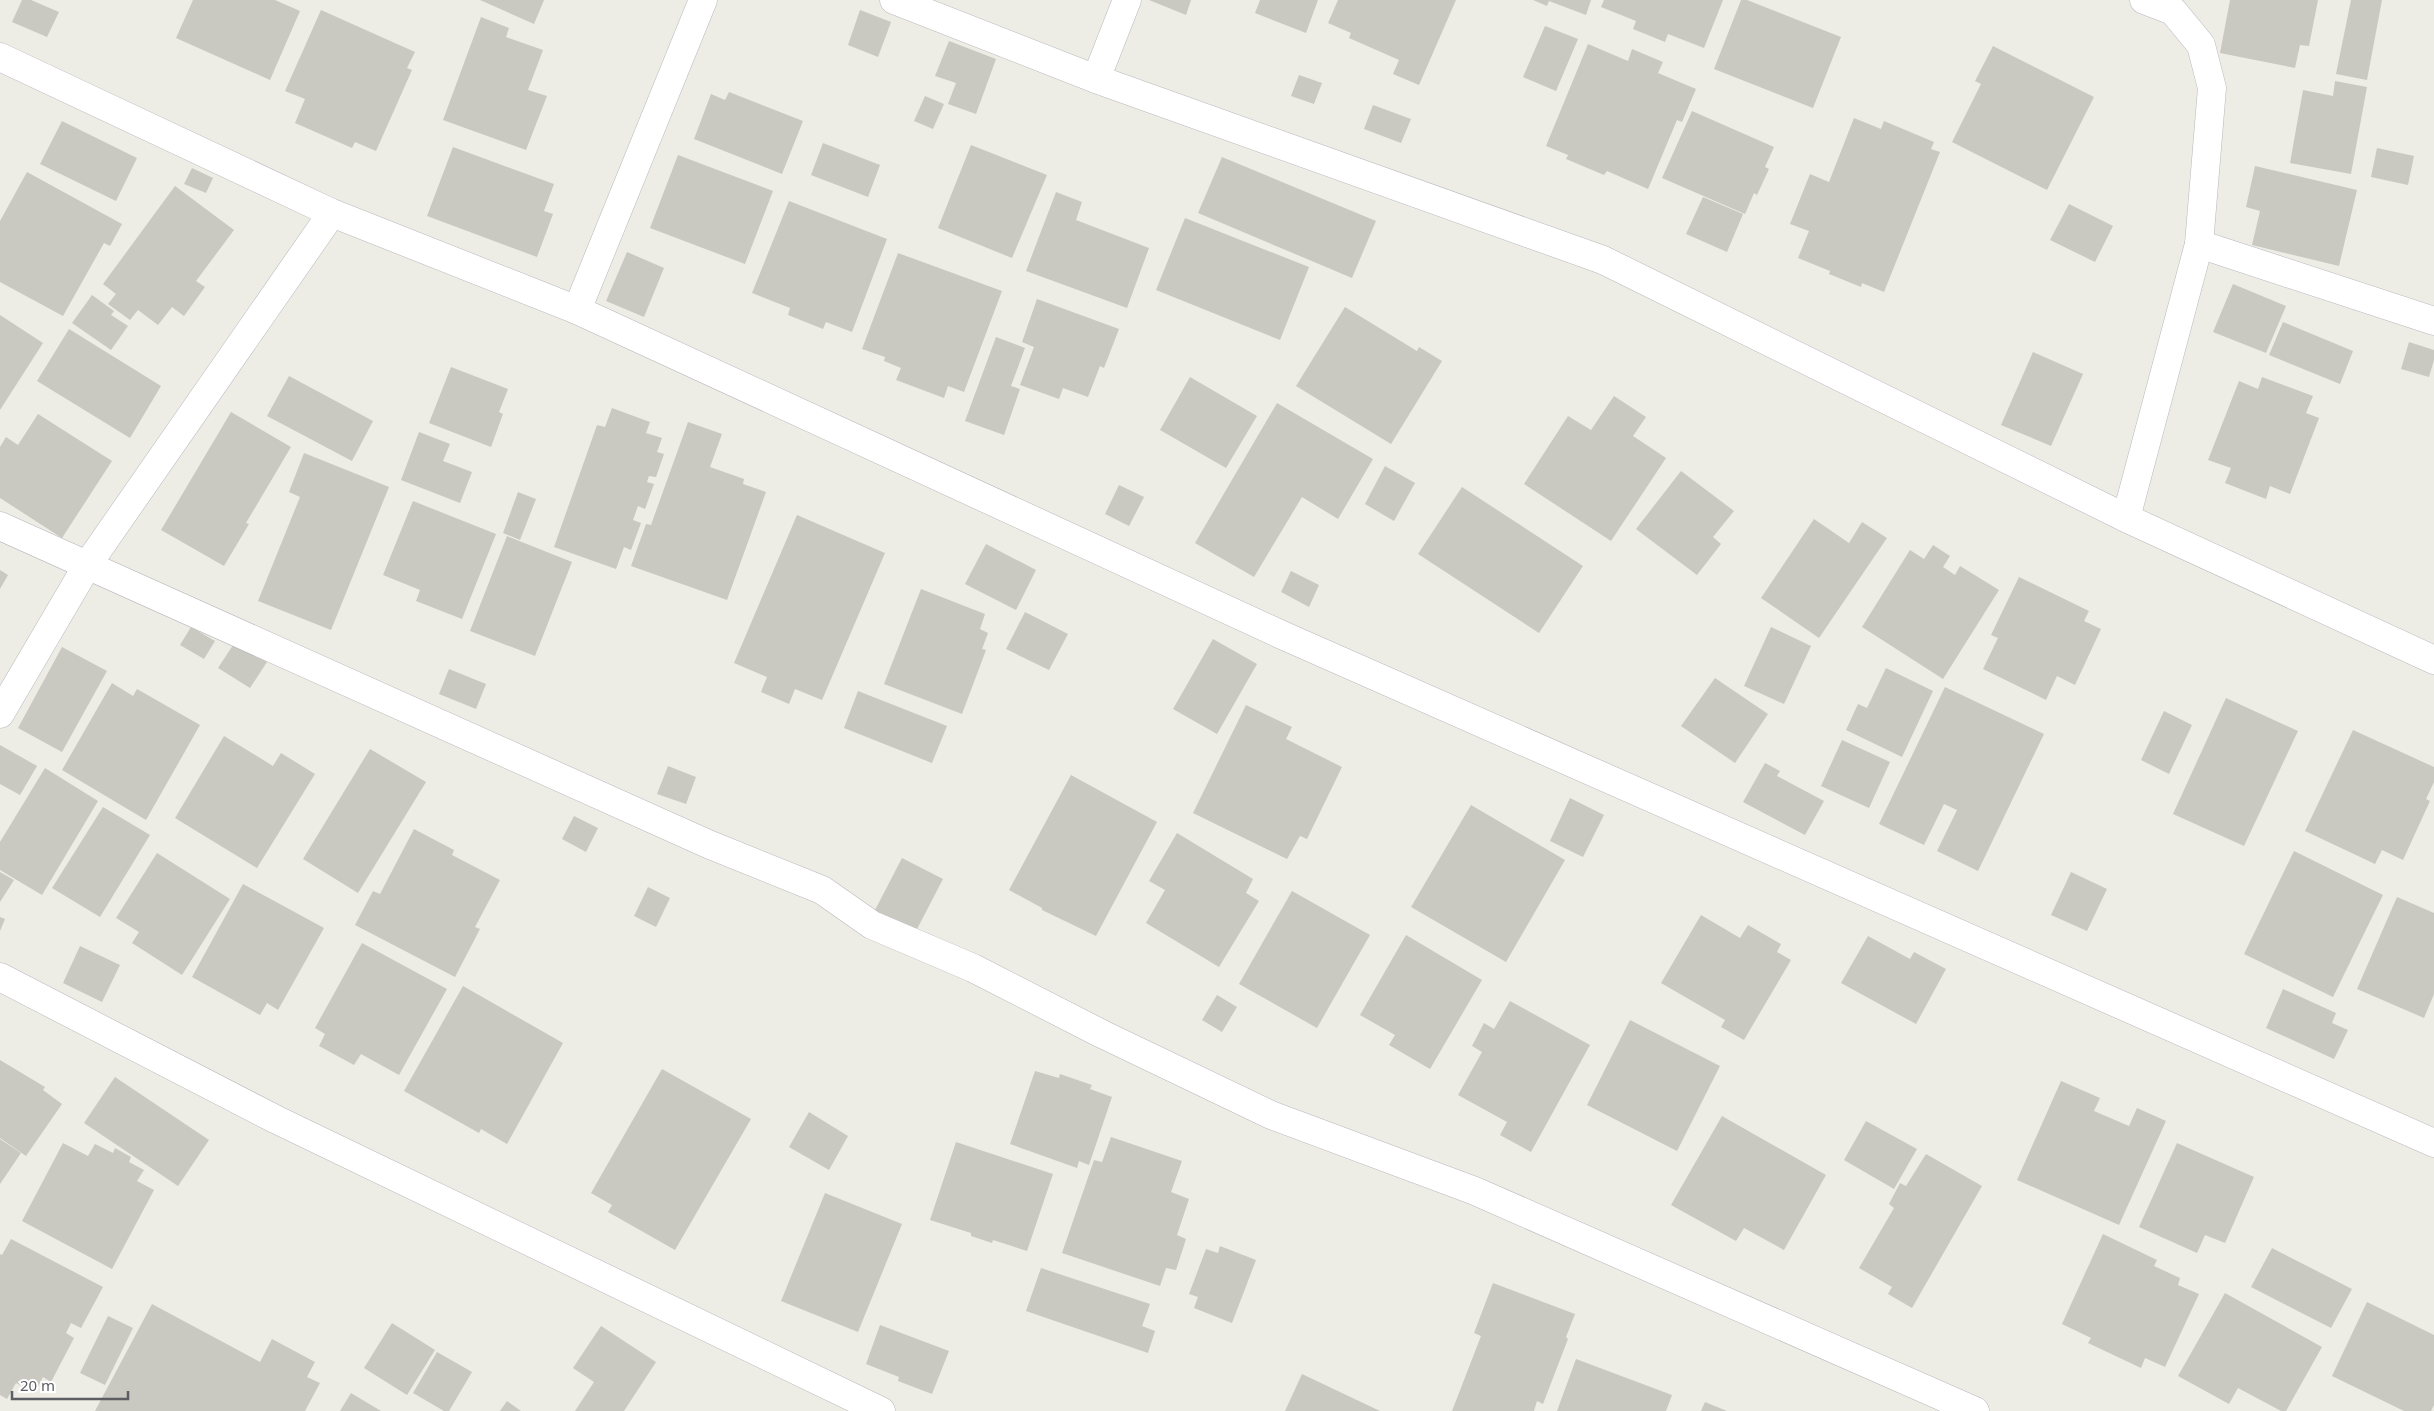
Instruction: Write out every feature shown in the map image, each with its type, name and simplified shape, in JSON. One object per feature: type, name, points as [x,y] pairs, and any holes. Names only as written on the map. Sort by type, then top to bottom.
[{"type":"street","points":[[577,310],[703,0]]},
{"type":"street","points":[[894,0],[1096,79],[1603,260],[2126,518],[2434,660]]},
{"type":"street","points":[[1096,79],[1126,0]]},
{"type":"street","points":[[2126,518],[2199,244],[2212,88],[2201,45],[2175,5],[2144,0]]},
{"type":"street","points":[[0,57],[332,213],[577,310],[1282,635],[2434,1143]]},
{"type":"street","points":[[0,714],[88,564],[332,213]]},
{"type":"street","points":[[2199,244],[2434,321]]},
{"type":"street","points":[[0,526],[708,844],[822,890],[872,926],[973,968],[1102,1034],[1272,1115],[1475,1191],[1975,1411]]},
{"type":"street","points":[[0,977],[275,1119],[881,1411]]},
{"type":"building","points":[[22,0],[31,0],[59,12],[47,37],[12,22]]},
{"type":"building","points":[[193,0],[275,0],[300,11],[270,80],[176,38]]},
{"type":"building","points":[[480,0],[544,0],[534,24]]},
{"type":"building","points":[[1149,0],[1191,0],[1186,15]]},
{"type":"building","points":[[1260,0],[1318,0],[1306,33],[1255,13]]},
{"type":"building","points":[[1338,0],[1456,0],[1419,85],[1393,74],[1399,60],[1349,38],[1351,33],[1328,23]]},
{"type":"building","points":[[1533,0],[1591,0],[1586,15],[1549,1],[1547,6]]},
{"type":"building","points":[[1604,0],[1723,0],[1704,48],[1668,34],[1665,42],[1633,29],[1636,21],[1601,7]]},
{"type":"building","points":[[1741,0],[1747,0],[1841,37],[1813,108],[1714,69]]},
{"type":"building","points":[[2230,0],[2318,0],[2309,46],[2300,45],[2295,68],[2220,53]]},
{"type":"building","points":[[2351,0],[2382,0],[2367,80],[2336,74]]},
{"type":"building","points":[[321,10],[415,52],[407,68],[412,70],[376,151],[355,142],[352,148],[295,123],[305,99],[285,91]]},
{"type":"building","points":[[860,10],[891,22],[878,57],[848,45]]},
{"type":"building","points":[[481,17],[509,28],[506,37],[543,50],[528,90],[547,96],[526,150],[443,120]]},
{"type":"building","points":[[1545,26],[1578,39],[1556,91],[1523,77]]},
{"type":"building","points":[[949,41],[996,59],[976,114],[948,104],[956,83],[935,76]]},
{"type":"building","points":[[1588,44],[1628,61],[1632,49],[1663,62],[1658,73],[1696,89],[1682,122],[1677,120],[1648,189],[1607,171],[1604,175],[1566,159],[1568,155],[1546,146]]},
{"type":"building","points":[[1993,46],[2094,97],[2047,190],[1952,142],[1981,84],[1975,81]]},
{"type":"building","points":[[1299,75],[1322,83],[1314,104],[1291,96]]},
{"type":"building","points":[[2335,81],[2367,87],[2351,174],[2290,163],[2303,90],[2333,96]]},
{"type":"building","points":[[729,92],[803,121],[782,174],[694,139],[711,94],[725,100]]},
{"type":"building","points":[[925,96],[944,104],[933,129],[914,121]]},
{"type":"building","points":[[1373,105],[1411,119],[1401,143],[1364,129]]},
{"type":"building","points":[[1692,111],[1774,147],[1765,167],[1769,169],[1757,195],[1754,193],[1745,214],[1662,178]]},
{"type":"building","points":[[1854,118],[1881,129],[1884,121],[1934,142],[1931,149],[1940,152],[1884,292],[1862,283],[1861,287],[1829,274],[1830,271],[1798,258],[1809,231],[1790,224],[1810,174],[1829,182]]},
{"type":"building","points":[[62,121],[137,158],[116,201],[40,164]]},
{"type":"building","points":[[823,143],[880,165],[868,197],[811,175]]},
{"type":"building","points":[[971,145],[1047,175],[1012,258],[938,228]]},
{"type":"building","points":[[453,147],[554,184],[544,211],[553,214],[537,257],[427,216]]},
{"type":"building","points":[[2377,148],[2414,156],[2408,185],[2371,177]]},
{"type":"building","points":[[678,155],[773,191],[745,264],[650,228]]},
{"type":"building","points":[[1222,157],[1376,221],[1352,278],[1198,213]]},
{"type":"building","points":[[2255,166],[2357,190],[2339,266],[2252,245],[2260,211],[2246,207]]},
{"type":"building","points":[[192,168],[213,178],[206,193],[184,184]]},
{"type":"building","points":[[27,172],[122,224],[110,246],[104,243],[63,316],[0,282],[0,221]]},
{"type":"building","points":[[175,186],[234,230],[196,281],[205,287],[184,316],[172,307],[158,325],[138,310],[130,320],[108,304],[116,294],[103,284]]},
{"type":"building","points":[[1056,192],[1082,202],[1076,220],[1149,248],[1127,308],[1026,271]]},
{"type":"building","points":[[1703,197],[1743,214],[1727,252],[1686,234]]},
{"type":"building","points":[[789,201],[887,239],[852,332],[826,322],[823,329],[788,315],[790,308],[752,293]]},
{"type":"building","points":[[2069,204],[2113,226],[2095,262],[2050,240]]},
{"type":"building","points":[[1185,218],[1309,267],[1280,340],[1156,290]]},
{"type":"building","points":[[627,252],[664,268],[644,317],[606,301]]},
{"type":"building","points":[[898,253],[1002,291],[964,392],[948,386],[944,398],[896,380],[901,368],[884,361],[885,357],[862,349]]},
{"type":"building","points":[[2233,284],[2286,306],[2266,353],[2213,332]]},
{"type":"building","points":[[92,295],[114,311],[111,315],[128,326],[111,350],[72,323]]},
{"type":"building","points":[[1037,299],[1119,329],[1104,368],[1100,366],[1088,397],[1063,388],[1059,399],[1020,385],[1034,347],[1022,342]]},
{"type":"building","points":[[1345,307],[1417,351],[1419,347],[1442,361],[1391,444],[1296,386]]},
{"type":"building","points":[[0,315],[43,343],[0,410]]},
{"type":"building","points":[[2283,322],[2353,351],[2340,384],[2269,355]]},
{"type":"building","points":[[69,329],[161,386],[130,438],[37,381]]},
{"type":"building","points":[[996,337],[1025,348],[1011,386],[1020,389],[1004,435],[965,421]]},
{"type":"building","points":[[2409,342],[2434,350],[2434,360],[2429,377],[2401,369]]},
{"type":"building","points":[[2033,352],[2083,374],[2051,446],[2001,425]]},
{"type":"building","points":[[451,367],[508,389],[499,412],[503,414],[491,447],[429,423]]},
{"type":"building","points":[[289,376],[373,421],[352,461],[267,416]]},
{"type":"building","points":[[1190,377],[1257,416],[1226,468],[1160,430]]},
{"type":"building","points":[[2262,377],[2313,396],[2306,413],[2319,418],[2290,494],[2270,486],[2266,499],[2225,483],[2231,468],[2208,460],[2239,381],[2258,389]]},
{"type":"building","points":[[1614,396],[1646,417],[1633,436],[1666,458],[1611,541],[1524,484],[1568,416],[1591,430]]},
{"type":"building","points":[[1277,403],[1373,459],[1338,519],[1302,497],[1254,577],[1195,543]]},
{"type":"building","points":[[612,408],[650,422],[646,433],[662,438],[657,452],[664,454],[656,477],[649,476],[647,482],[654,484],[645,509],[638,506],[633,520],[641,523],[631,550],[624,547],[616,569],[554,547],[597,425],[605,427]]},
{"type":"building","points":[[231,412],[291,447],[246,523],[249,524],[224,566],[161,530]]},
{"type":"building","points":[[38,414],[112,461],[62,538],[0,498],[0,447],[6,437],[18,445]]},
{"type":"building","points":[[688,422],[722,434],[710,467],[744,479],[743,484],[766,492],[727,600],[631,566],[646,524],[651,525]]},
{"type":"building","points":[[419,432],[450,444],[443,461],[472,472],[460,503],[401,480]]},
{"type":"building","points":[[304,453],[389,487],[331,630],[258,601],[300,497],[289,492]]},
{"type":"building","points":[[1385,466],[1415,483],[1394,521],[1365,504]]},
{"type":"building","points":[[1681,471],[1734,511],[1713,537],[1721,544],[1697,575],[1636,529]]},
{"type":"building","points":[[1119,485],[1144,497],[1129,526],[1105,514]]},
{"type":"building","points":[[1462,487],[1583,566],[1539,633],[1418,554]]},
{"type":"building","points":[[518,492],[536,499],[520,540],[503,533]]},
{"type":"building","points":[[413,501],[496,534],[462,619],[416,601],[420,590],[383,575]]},
{"type":"building","points":[[797,515],[885,553],[822,700],[795,689],[789,704],[761,692],[767,677],[734,663]]},
{"type":"building","points":[[1814,519],[1849,543],[1862,522],[1887,538],[1819,638],[1761,598]]},
{"type":"building","points":[[507,536],[572,562],[535,656],[470,631]]},
{"type":"building","points":[[986,544],[1036,570],[1016,610],[965,584]]},
{"type":"building","points":[[1933,545],[1950,556],[1943,567],[1955,575],[1960,566],[1999,590],[1943,679],[1862,627],[1910,550],[1924,559]]},
{"type":"building","points":[[0,570],[8,575],[0,589]]},
{"type":"building","points":[[1291,571],[1319,585],[1309,607],[1281,592]]},
{"type":"building","points":[[2019,577],[2089,611],[2084,621],[2101,629],[2075,685],[2057,676],[2046,700],[1983,669],[1998,638],[1991,635]]},
{"type":"building","points":[[921,589],[985,614],[980,629],[988,633],[982,649],[986,650],[962,714],[884,684]]},
{"type":"building","points":[[1025,612],[1068,634],[1049,670],[1006,649]]},
{"type":"building","points":[[191,627],[215,641],[204,659],[180,645]]},
{"type":"building","points":[[1771,627],[1811,646],[1784,704],[1744,686]]},
{"type":"building","points":[[1213,639],[1257,664],[1217,734],[1173,709]]},
{"type":"building","points":[[235,642],[267,662],[250,688],[218,668]]},
{"type":"building","points":[[62,647],[107,671],[62,752],[18,728]]},
{"type":"building","points":[[1886,668],[1933,691],[1902,757],[1846,730],[1858,704],[1867,708]]},
{"type":"building","points":[[449,669],[486,684],[476,709],[439,694]]},
{"type":"building","points":[[1715,678],[1768,714],[1735,763],[1681,726]]},
{"type":"building","points":[[112,683],[133,696],[137,689],[200,725],[146,820],[62,770]]},
{"type":"building","points":[[1945,687],[2044,734],[1978,871],[1937,851],[1957,810],[1944,804],[1924,845],[1879,824]]},
{"type":"building","points":[[858,691],[947,726],[932,763],[844,728]]},
{"type":"building","points":[[2226,698],[2298,731],[2244,846],[2173,814]]},
{"type":"building","points":[[1246,705],[1292,727],[1286,739],[1342,767],[1307,839],[1300,836],[1287,859],[1193,813]]},
{"type":"building","points":[[2164,711],[2192,725],[2169,774],[2141,760]]},
{"type":"building","points":[[2353,730],[2434,767],[2434,782],[2426,799],[2430,801],[2403,860],[2382,850],[2375,864],[2305,831]]},
{"type":"building","points":[[224,736],[273,766],[281,753],[315,774],[257,868],[175,818]]},
{"type":"building","points":[[1842,740],[1890,762],[1869,808],[1821,786]]},
{"type":"building","points":[[0,745],[37,766],[20,795],[0,784]]},
{"type":"building","points":[[370,749],[426,782],[358,893],[303,859]]},
{"type":"building","points":[[1765,763],[1780,771],[1777,776],[1824,801],[1805,835],[1743,802]]},
{"type":"building","points":[[668,766],[696,777],[686,804],[657,794]]},
{"type":"building","points":[[45,768],[98,801],[42,895],[0,870],[0,842]]},
{"type":"building","points":[[1071,775],[1157,822],[1096,936],[1042,910],[1042,908],[1009,890]]},
{"type":"building","points":[[1570,798],[1604,815],[1583,857],[1550,841]]},
{"type":"building","points":[[1471,805],[1565,860],[1506,962],[1411,907]]},
{"type":"building","points":[[103,807],[150,835],[100,917],[52,888]]},
{"type":"building","points":[[574,816],[598,828],[586,852],[562,839]]},
{"type":"building","points":[[414,829],[454,850],[452,855],[500,880],[475,927],[480,929],[455,977],[355,925],[373,891],[380,894]]},
{"type":"building","points":[[1177,833],[1253,879],[1246,893],[1259,901],[1219,967],[1146,923],[1165,890],[1149,881]]},
{"type":"building","points":[[2294,851],[2383,895],[2333,997],[2244,954]]},
{"type":"building","points":[[157,853],[230,899],[182,975],[132,943],[139,932],[116,918]]},
{"type":"building","points":[[902,858],[943,879],[915,933],[874,912]]},
{"type":"building","points":[[0,872],[14,880],[0,902]]},
{"type":"building","points":[[2071,872],[2107,889],[2087,931],[2051,915]]},
{"type":"building","points":[[243,884],[324,928],[278,1010],[267,1003],[260,1015],[192,977]]},
{"type":"building","points":[[648,887],[670,898],[656,927],[634,916]]},
{"type":"building","points":[[1292,891],[1370,935],[1317,1028],[1239,984]]},
{"type":"building","points":[[2397,897],[2434,913],[2434,994],[2424,1018],[2357,989]]},
{"type":"building","points":[[1701,915],[1740,938],[1748,925],[1781,944],[1777,952],[1791,960],[1744,1040],[1721,1027],[1725,1020],[1661,983]]},
{"type":"building","points":[[0,917],[5,919],[0,931]]},
{"type":"building","points":[[1406,935],[1482,980],[1430,1069],[1389,1045],[1395,1035],[1360,1015]]},
{"type":"building","points":[[1868,936],[1910,959],[1914,952],[1946,969],[1916,1024],[1841,983]]},
{"type":"building","points":[[362,943],[447,989],[399,1075],[361,1054],[354,1065],[319,1046],[325,1034],[315,1028]]},
{"type":"building","points":[[80,946],[120,965],[102,1002],[63,983]]},
{"type":"building","points":[[463,986],[563,1043],[507,1144],[481,1129],[479,1133],[404,1091]]},
{"type":"building","points":[[2283,989],[2336,1013],[2332,1023],[2348,1030],[2334,1059],[2266,1028]]},
{"type":"building","points":[[1217,995],[1237,1007],[1222,1032],[1202,1020]]},
{"type":"building","points":[[1510,1001],[1590,1045],[1531,1152],[1500,1135],[1507,1122],[1458,1095],[1482,1052],[1472,1046],[1484,1023],[1494,1029]]},
{"type":"building","points":[[1630,1020],[1720,1066],[1677,1151],[1587,1105]]},
{"type":"building","points":[[0,1060],[45,1087],[43,1090],[62,1104],[26,1156],[0,1138]]},
{"type":"building","points":[[662,1069],[751,1119],[675,1250],[608,1212],[612,1205],[591,1193]]},
{"type":"building","points":[[1035,1071],[1059,1078],[1060,1074],[1092,1085],[1090,1089],[1112,1097],[1089,1165],[1079,1161],[1077,1168],[1010,1144]]},
{"type":"building","points":[[115,1077],[209,1140],[178,1186],[84,1123]]},
{"type":"building","points":[[2061,1081],[2100,1098],[2094,1111],[2129,1126],[2137,1108],[2166,1121],[2119,1225],[2017,1180]]},
{"type":"building","points":[[809,1112],[848,1136],[829,1170],[789,1147]]},
{"type":"building","points":[[1722,1116],[1826,1175],[1784,1250],[1744,1228],[1736,1241],[1671,1205]]},
{"type":"building","points":[[1866,1121],[1917,1149],[1894,1189],[1844,1160]]},
{"type":"building","points":[[1111,1137],[1182,1161],[1171,1192],[1189,1199],[1177,1235],[1186,1239],[1176,1270],[1166,1268],[1160,1286],[1062,1253],[1094,1160],[1102,1162]]},
{"type":"building","points":[[0,1139],[21,1153],[0,1184]]},
{"type":"building","points":[[956,1142],[1053,1174],[1027,1251],[993,1240],[992,1243],[971,1236],[971,1233],[930,1220]]},
{"type":"building","points":[[63,1143],[88,1156],[95,1144],[113,1153],[115,1148],[131,1157],[129,1162],[144,1170],[137,1181],[154,1190],[112,1269],[22,1221]]},
{"type":"building","points":[[2177,1143],[2254,1177],[2225,1243],[2205,1235],[2197,1253],[2139,1227]]},
{"type":"building","points":[[1926,1154],[1982,1186],[1912,1308],[1888,1294],[1892,1287],[1859,1268],[1894,1208],[1889,1204],[1900,1183],[1906,1186]]},
{"type":"building","points":[[825,1193],[902,1224],[858,1332],[781,1301]]},
{"type":"building","points":[[2103,1234],[2157,1260],[2154,1266],[2180,1278],[2178,1285],[2199,1294],[2165,1367],[2145,1358],[2141,1368],[2088,1343],[2091,1338],[2062,1324]]},
{"type":"building","points":[[11,1239],[103,1287],[81,1328],[71,1323],[66,1333],[74,1338],[51,1382],[43,1377],[35,1393],[16,1383],[7,1399],[0,1395],[0,1254],[2,1255]]},
{"type":"building","points":[[1220,1246],[1256,1260],[1232,1323],[1194,1308],[1198,1297],[1189,1294],[1206,1249],[1218,1253]]},
{"type":"building","points":[[2272,1248],[2352,1289],[2331,1328],[2251,1287]]},
{"type":"building","points":[[1041,1268],[1150,1304],[1142,1326],[1155,1331],[1148,1353],[1026,1311]]},
{"type":"building","points":[[1493,1283],[1575,1314],[1566,1337],[1568,1339],[1543,1404],[1537,1401],[1534,1411],[1452,1411],[1481,1336],[1474,1333]]},
{"type":"building","points":[[2225,1293],[2322,1347],[2286,1411],[2281,1411],[2238,1388],[2229,1404],[2178,1376]]},
{"type":"building","points":[[2367,1302],[2434,1335],[2434,1405],[2431,1411],[2404,1411],[2332,1376]]},
{"type":"building","points":[[152,1304],[260,1362],[272,1339],[315,1362],[307,1377],[320,1383],[305,1411],[95,1411]]},
{"type":"building","points":[[108,1316],[133,1328],[105,1385],[80,1373]]},
{"type":"building","points":[[392,1323],[435,1350],[407,1395],[364,1368]]},
{"type":"building","points":[[880,1325],[949,1351],[932,1394],[898,1381],[899,1377],[866,1364]]},
{"type":"building","points":[[601,1326],[656,1362],[624,1411],[575,1411],[594,1382],[573,1368]]},
{"type":"building","points":[[437,1352],[472,1372],[449,1411],[444,1411],[413,1393]]},
{"type":"building","points":[[1576,1359],[1672,1395],[1666,1411],[1557,1411]]},
{"type":"building","points":[[1302,1374],[1380,1411],[1285,1411]]},
{"type":"building","points":[[351,1393],[381,1411],[340,1411]]},
{"type":"building","points":[[507,1401],[521,1411],[500,1411]]},
{"type":"building","points":[[1705,1402],[1727,1411],[1701,1411]]}]
